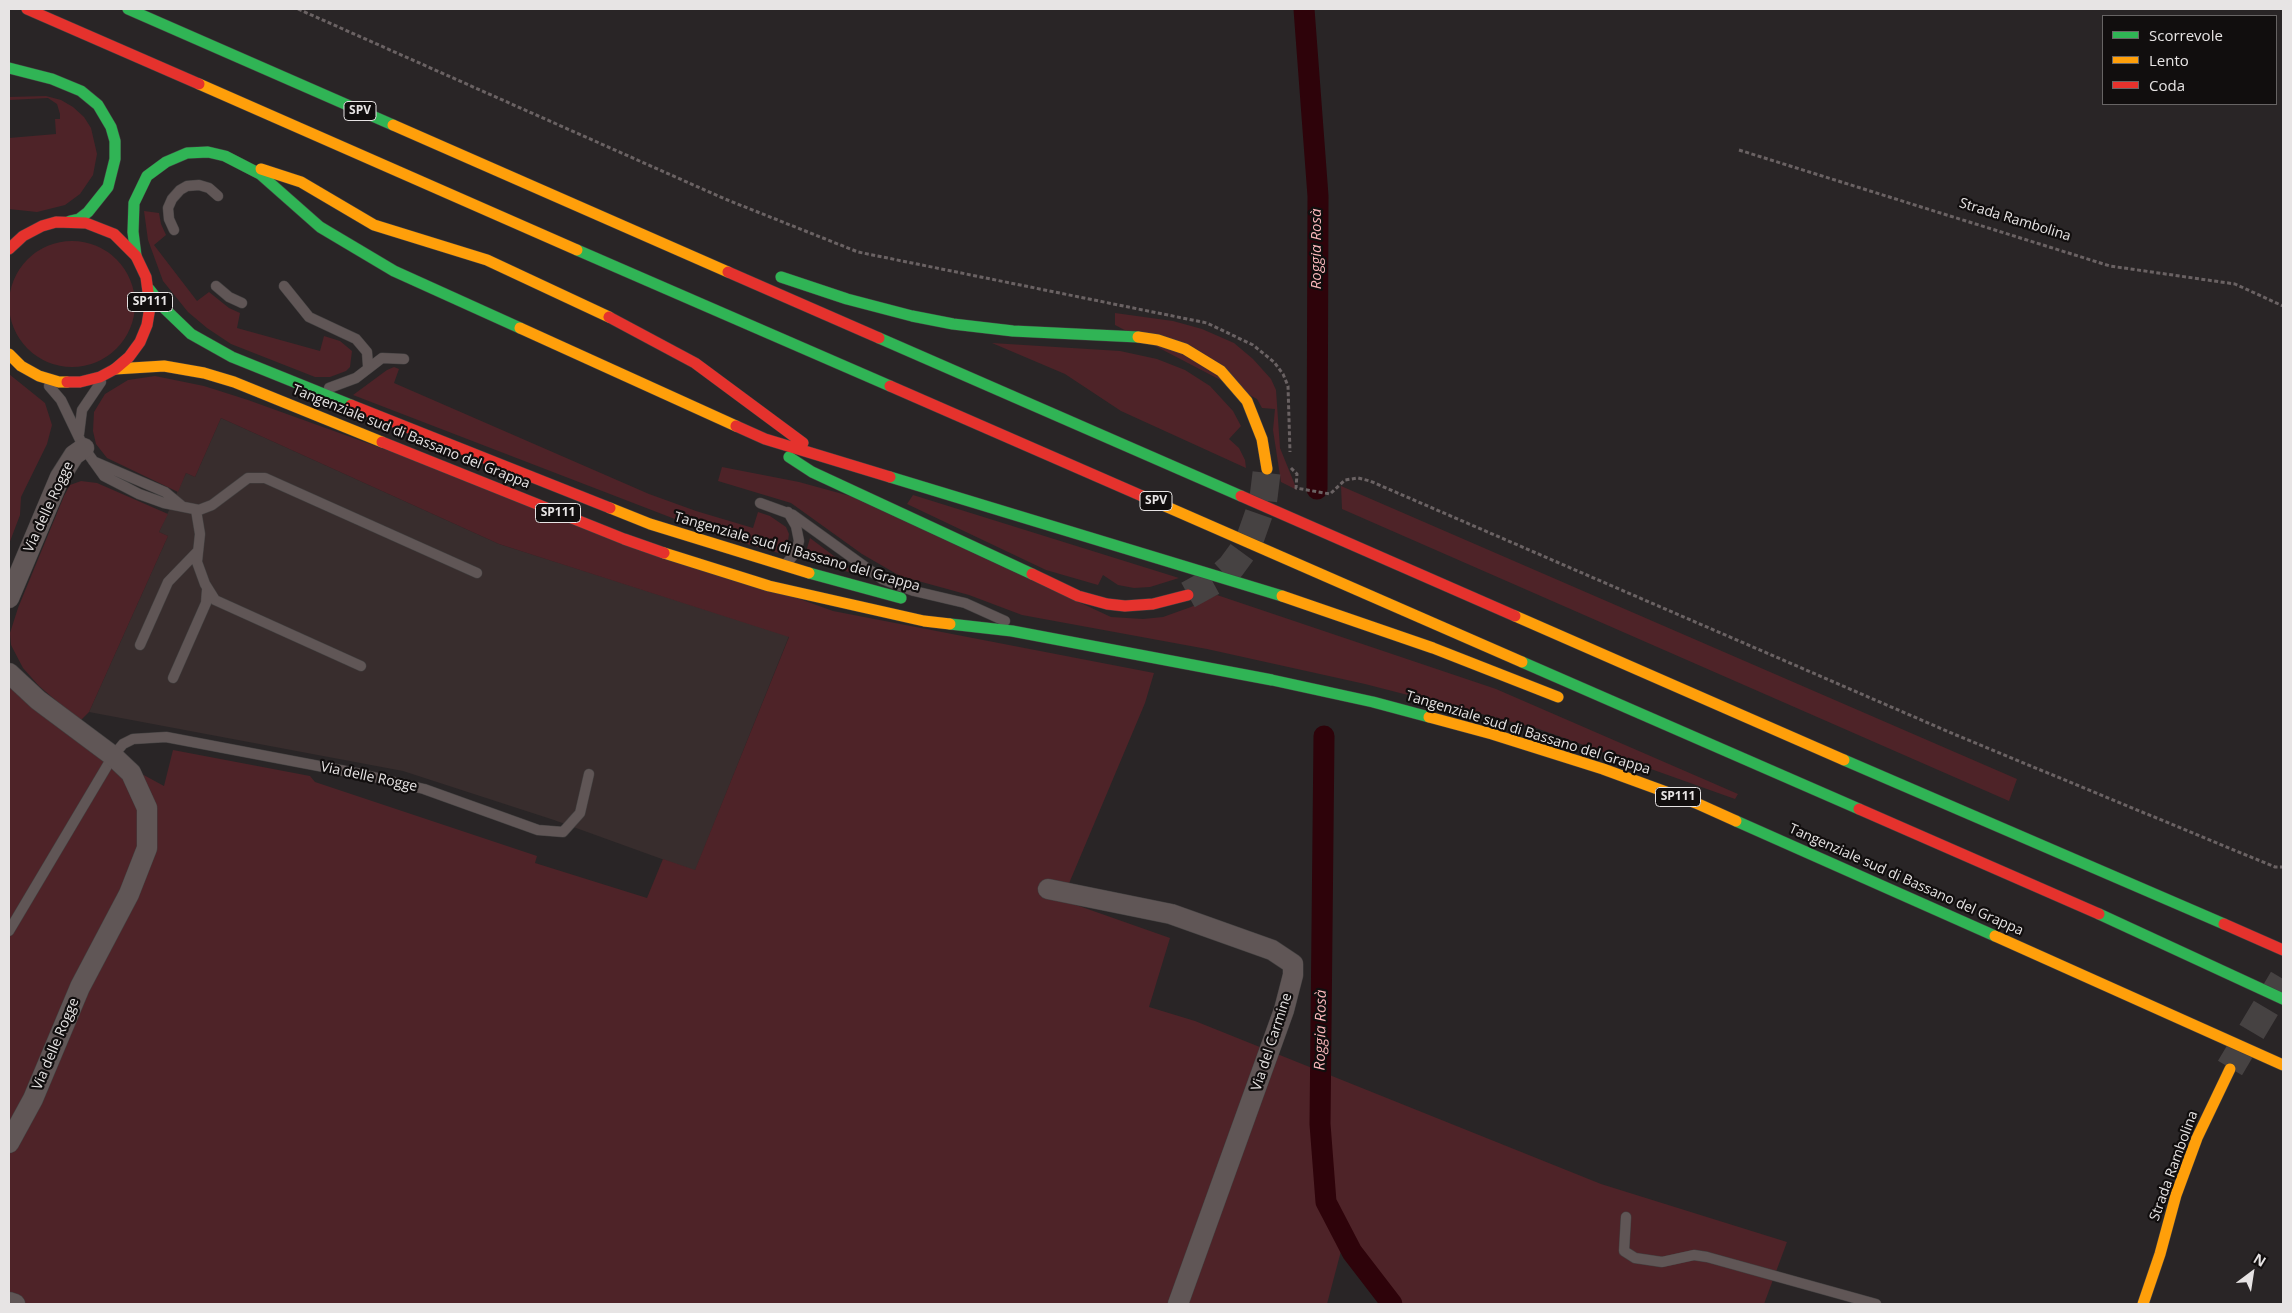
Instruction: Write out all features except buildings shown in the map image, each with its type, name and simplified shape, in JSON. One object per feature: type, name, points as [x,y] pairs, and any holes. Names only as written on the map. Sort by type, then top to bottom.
[{"type":"main road","name":"SPV","points":[[27,9],[2096,913],[2283,999]]},
{"type":"main road","name":"SPV","points":[[128,9],[1729,710],[2283,950]]},
{"type":"main road","points":[[9,68],[52,79],[81,91],[98,105],[111,127],[115,141],[115,160],[108,187],[88,212],[79,219],[70,221]]},
{"type":"main road","points":[[136,256],[132,222],[134,203],[141,184],[155,169],[173,158],[194,152],[208,152],[301,182],[374,225],[486,260],[586,304],[695,363],[819,455]]},
{"type":"main road","points":[[240,162],[260,174],[305,215],[335,237],[394,271],[765,439],[1292,599],[1433,648],[1568,701]]},
{"type":"main road","points":[[592,213],[628,216]]},
{"type":"main road","name":"Tangenziale sud di Bassano del Grappa","points":[[25,224],[42,226],[70,221],[93,225],[114,234],[136,256],[149,288],[150,307],[147,325],[140,342],[129,357],[112,371]]},
{"type":"main road","name":"Tangenziale sud di Bassano del Grappa","points":[[9,249],[23,236],[42,226]]},
{"type":"main road","points":[[773,274],[847,300],[932,320],[1014,331],[1133,337],[1158,340],[1185,349],[1220,371],[1246,401],[1262,439],[1267,469]]},
{"type":"main road","name":"Tangenziale sud di Bassano del Grappa","points":[[149,288],[165,309],[198,338],[232,356],[610,509],[711,544],[973,618],[1012,631]]},
{"type":"main road","name":"Tangenziale sud di Bassano del Grappa","points":[[9,354],[21,366],[39,376],[59,382],[80,382],[112,371],[155,366],[204,373],[253,389],[606,532],[709,568],[801,594],[933,622],[1012,631],[1272,680],[1373,702],[1492,734],[1603,768],[1696,803],[2283,1065]]},
{"type":"main road","points":[[765,439],[812,472],[1078,596],[1106,604],[1125,606],[1153,604],[1188,595]]},
{"type":"main road","name":"Strada Rambolina","points":[[2143,1304],[2160,1254],[2176,1195],[2197,1138],[2230,1069]]},
{"type":"street","name":"Via delle Rogge","points":[[9,598],[60,477],[74,455],[85,449]]},
{"type":"street","name":"Via delle Rogge","points":[[9,672],[38,700],[113,756],[131,773],[147,808],[147,848],[129,894],[80,988],[33,1099],[9,1143]]},
{"type":"street","name":"Via del Carmine","points":[[1048,890],[1171,914],[1272,950],[1293,964],[1293,975],[1284,1010],[1178,1304]]},
{"type":"street","points":[[9,1302],[15,1304]]},
{"type":"lane","points":[[174,230],[169,219],[168,208],[174,196],[183,187],[204,186],[218,196]]},
{"type":"lane","points":[[216,286],[229,298],[242,303]]},
{"type":"lane","points":[[284,286],[309,317],[350,334],[368,352],[368,366]]},
{"type":"lane","points":[[315,390],[336,387],[350,382],[363,373],[368,366],[382,358],[404,359]]},
{"type":"lane","points":[[85,449],[82,410],[112,371]]},
{"type":"lane","name":"Via delle Rogge","points":[[39,376],[61,400],[85,449],[104,476],[112,482],[158,502],[196,510]]},
{"type":"lane","points":[[351,429],[385,431]]},
{"type":"lane","points":[[399,436],[424,446]]},
{"type":"lane","points":[[361,666],[218,602],[207,589],[199,570],[200,534],[196,510],[212,505],[248,478],[260,477],[274,481],[477,572]]},
{"type":"lane","points":[[760,504],[788,512],[882,579],[914,591],[973,606],[1037,636]]},
{"type":"lane","points":[[772,572],[784,566],[796,552],[799,541],[796,526],[788,512]]},
{"type":"lane","points":[[140,644],[168,582],[198,552]]},
{"type":"lane","points":[[174,678],[206,603],[207,589]]},
{"type":"lane","name":"Via delle Rogge","points":[[113,756],[123,744],[133,739],[166,737],[361,774],[424,788],[538,830],[563,832],[580,813],[589,774]]},
{"type":"lane","points":[[9,931],[113,756]]},
{"type":"lane","points":[[1626,1217],[1624,1251],[1635,1258],[1662,1262],[1694,1255],[1707,1257],[1876,1304]]},
{"type":"path","points":[[298,9],[725,199],[858,252],[948,272],[1110,302],[1207,323],[1254,345],[1274,362],[1283,374],[1288,386],[1290,457]]},
{"type":"path","name":"Strada Rambolina","points":[[1739,150],[2110,266],[2235,284],[2283,306]]},
{"type":"path","points":[[1290,467],[1297,474],[1296,488],[1330,494],[1345,480],[1358,478],[1370,481],[1965,738],[2275,867],[2283,867]]},
{"type":"shaded area","points":[[46,96],[61,100],[73,107],[84,117],[91,128],[97,154],[93,175],[80,194],[65,205],[37,212],[9,209],[9,138],[56,134],[55,119],[60,119],[60,114],[57,104],[48,98],[9,100],[9,97]]},
{"type":"shaded area","points":[[144,211],[159,213],[166,235],[154,245],[197,301],[209,292],[229,308],[240,313],[237,328],[320,351],[324,336],[340,341],[352,351],[350,367],[346,371],[330,377],[315,377],[231,344],[207,328],[188,312],[163,281],[148,240]]},
{"type":"shaded area","points":[[72,241],[96,245],[117,259],[131,280],[135,304],[131,328],[117,349],[96,363],[72,367],[48,363],[27,349],[13,328],[9,304],[13,280],[27,259],[48,245]]},
{"type":"shaded area","points":[[1115,313],[1173,321],[1202,329],[1234,343],[1253,359],[1271,379],[1276,390],[1280,448],[1297,490],[1281,482],[1273,430],[1275,409],[1262,408],[1257,399],[1115,325]]},
{"type":"shaded area","points":[[992,343],[1120,351],[1157,359],[1185,370],[1210,386],[1233,411],[1241,426],[1229,439],[1239,448],[1245,460],[1246,468],[1121,411],[1065,374]]},
{"type":"shaded area","points":[[394,367],[399,369],[394,383],[649,494],[696,511],[753,528],[758,512],[770,516],[786,527],[789,534],[787,548],[782,554],[719,536],[353,395]]},
{"type":"shaded area","points":[[9,374],[45,403],[52,425],[47,444],[21,497],[20,515],[9,544]]},
{"type":"shaded area","points":[[155,376],[204,386],[248,400],[833,611],[1154,673],[1145,703],[1062,900],[1170,938],[1149,1007],[1195,1021],[1601,1184],[1787,1242],[1764,1304],[1387,1304],[1344,1249],[1341,1251],[1327,1304],[9,1304],[9,683],[68,734],[164,786],[173,750],[310,776],[315,782],[537,856],[535,863],[647,898],[663,859],[695,870],[789,637],[499,544],[221,418],[195,477],[186,473],[178,492],[107,458],[96,444],[93,431],[94,412],[105,394],[128,380]]},
{"type":"shaded area","points":[[221,418],[499,544],[789,636],[695,871],[554,820],[403,771],[89,712],[168,536],[159,532],[186,473],[195,477]]},
{"type":"shaded area","points":[[722,467],[799,482],[850,496],[1111,617],[1143,619],[1163,617],[1217,595],[1496,689],[1738,794],[1735,799],[1536,728],[1365,684],[1207,649],[1022,615],[969,595],[900,576],[862,554],[791,503],[718,481]]},
{"type":"shaded area","points":[[81,481],[97,483],[168,514],[159,532],[168,536],[89,712],[80,721],[39,686],[23,668],[11,645],[10,633],[18,608],[64,496],[70,485]]},
{"type":"shaded area","points":[[1341,486],[2017,779],[2009,801],[1342,509]]},
{"type":"shaded area","points":[[913,495],[1179,578],[1150,587],[1134,588],[1118,585],[1103,575],[1098,585],[1046,570],[907,504]]},
{"type":"shaded area","points":[[810,538],[859,575],[804,559]]},
{"type":"waterway","name":"Roggia Rosà","points":[[1304,9],[1318,196],[1317,489]]},
{"type":"waterway","name":"Roggia Rosà","points":[[1324,736],[1320,1124],[1326,1202],[1352,1252],[1392,1304]]},
{"type":"tunnel","points":[[1188,595],[1219,578],[1231,567],[1242,552],[1251,536],[1263,502],[1267,469]]},
{"type":"tunnel","points":[[2230,1068],[2283,979]]},
{"type":"traffic: fast","points":[[128,9],[393,125]]},
{"type":"traffic: fast","points":[[9,68],[52,79],[81,91],[98,105],[111,127],[115,141],[115,159],[108,187],[88,212],[79,219],[70,221]]},
{"type":"traffic: fast","points":[[136,256],[133,232],[134,203],[147,176],[166,162],[187,153],[208,152],[225,156],[260,174],[320,227],[394,271],[520,328]]},
{"type":"traffic: fast","points":[[577,250],[890,386]]},
{"type":"traffic: fast","points":[[781,277],[847,299],[912,316],[953,324],[1013,331],[1138,337]]},
{"type":"traffic: fast","points":[[149,289],[165,309],[191,334],[232,357],[351,405]]},
{"type":"traffic: fast","points":[[879,338],[1241,496]]},
{"type":"traffic: fast","points":[[789,457],[812,472],[1032,574]]},
{"type":"traffic: fast","points":[[890,477],[1282,596]]},
{"type":"traffic: fast","points":[[809,573],[901,598]]},
{"type":"traffic: fast","points":[[950,624],[1012,631],[1272,680],[1373,702],[1429,717]]},
{"type":"traffic: fast","points":[[1522,662],[1859,809]]},
{"type":"traffic: fast","points":[[1844,760],[2224,924]]},
{"type":"traffic: fast","points":[[1736,821],[1995,936]]},
{"type":"traffic: fast","points":[[2099,914],[2283,999]]},
{"type":"traffic: slow","points":[[199,84],[577,250]]},
{"type":"traffic: slow","points":[[393,125],[728,272]]},
{"type":"traffic: slow","points":[[261,169],[301,182],[374,225],[487,260],[609,317]]},
{"type":"traffic: slow","points":[[520,328],[736,426]]},
{"type":"traffic: slow","points":[[1138,337],[1158,340],[1185,349],[1221,371],[1247,401],[1262,439],[1267,469]]},
{"type":"traffic: slow","points":[[9,354],[21,366],[39,376],[59,382],[67,382]]},
{"type":"traffic: slow","points":[[115,369],[164,366],[204,373],[234,382],[382,442]]},
{"type":"traffic: slow","points":[[1142,496],[1522,662]]},
{"type":"traffic: slow","points":[[610,508],[650,524],[809,573]]},
{"type":"traffic: slow","points":[[664,553],[769,586],[924,621],[950,624]]},
{"type":"traffic: slow","points":[[1282,596],[1433,648],[1558,697]]},
{"type":"traffic: slow","points":[[1515,616],[1844,760]]},
{"type":"traffic: slow","points":[[1429,717],[1492,734],[1603,769],[1696,803],[1736,821]]},
{"type":"traffic: slow","points":[[1995,936],[2283,1065]]},
{"type":"traffic: slow","points":[[2143,1304],[2160,1254],[2176,1195],[2197,1138],[2230,1069]]},
{"type":"traffic: jam","points":[[27,9],[199,84]]},
{"type":"traffic: jam","points":[[9,249],[23,236],[42,226],[56,222],[86,223],[114,234],[136,256],[146,277],[150,307],[147,325],[140,342],[129,357],[115,369],[100,377],[80,382],[67,382]]},
{"type":"traffic: jam","points":[[728,272],[879,338]]},
{"type":"traffic: jam","points":[[609,317],[695,363],[803,443]]},
{"type":"traffic: jam","points":[[890,386],[1142,496]]},
{"type":"traffic: jam","points":[[351,405],[610,508]]},
{"type":"traffic: jam","points":[[736,426],[765,439],[890,477]]},
{"type":"traffic: jam","points":[[382,442],[624,539],[664,553]]},
{"type":"traffic: jam","points":[[1241,496],[1515,616]]},
{"type":"traffic: jam","points":[[1032,574],[1078,596],[1107,604],[1125,606],[1153,604],[1188,595]]},
{"type":"traffic: jam","points":[[1859,809],[2099,914]]},
{"type":"traffic: jam","points":[[2224,924],[2283,950]]}]
